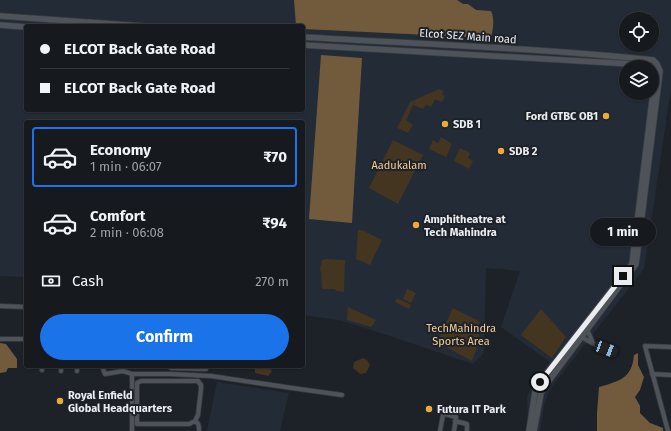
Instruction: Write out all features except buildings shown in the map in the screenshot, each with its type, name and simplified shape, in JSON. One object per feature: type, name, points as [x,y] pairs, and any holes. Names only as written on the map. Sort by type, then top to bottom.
[{"type":"street","points":[[0,16],[114,24]]},
{"type":"street","points":[[0,25],[24,27]]},
{"type":"street","name":"Elcot SEZ Main road","points":[[305,36],[399,41],[632,57],[653,60],[656,62],[660,71],[636,248]]},
{"type":"street","name":"Elcot SEZ Main road","points":[[305,45],[619,63]]},
{"type":"street","points":[[529,431],[535,392],[540,382],[581,338],[636,264],[636,248],[652,100]]},
{"type":"street","points":[[534,431],[541,393],[544,386],[559,362],[632,264],[636,248]]},
{"type":"street","points":[[0,306],[24,307]]},
{"type":"street","points":[[587,329],[593,343]]},
{"type":"street","points":[[581,338],[614,352]]},
{"type":"street","points":[[0,339],[24,339]]},
{"type":"street","points":[[668,431],[669,424],[652,374],[645,346],[671,347]]},
{"type":"street","points":[[103,368],[105,374],[123,371],[132,374],[205,376],[342,394]]},
{"type":"street","points":[[171,368],[171,374]]},
{"type":"street","points":[[205,376],[206,368]]},
{"type":"street","points":[[132,374],[132,431]]},
{"type":"street","points":[[652,374],[671,375]]},
{"type":"street","points":[[132,424],[137,424],[189,424],[194,421],[198,415],[201,385],[198,381],[141,381],[137,383],[137,424]]},
{"type":"street","points":[[440,431],[444,414],[455,416],[456,421],[454,431]]},
{"type":"street","points":[[194,421],[198,422],[199,431]]},
{"type":"street","points":[[456,421],[467,424],[467,431]]},
{"type":"shaded area","points":[[0,0],[671,0],[671,89],[644,269],[550,389],[544,405],[540,431],[526,431],[528,421],[527,396],[534,383],[550,362],[501,327],[520,271],[486,268],[484,353],[473,364],[339,320],[305,315],[305,120],[24,120],[24,277],[0,276]]},
{"type":"shaded area","points":[[294,0],[457,0],[463,4],[468,4],[476,10],[491,11],[493,18],[491,38],[305,29],[305,24],[296,24]]},
{"type":"shaded area","points":[[321,55],[362,58],[352,223],[309,219]]},
{"type":"shaded area","points":[[0,343],[6,344],[17,359],[17,368],[8,368],[6,372],[0,373]]},
{"type":"shaded area","points":[[638,353],[638,365],[644,377],[640,390],[635,397],[640,406],[640,413],[650,423],[663,428],[663,431],[597,431],[599,387],[623,378],[633,363],[634,355]]},
{"type":"shaded area","points":[[217,382],[289,393],[280,431],[207,431]]},
{"type":"green space","points":[[439,89],[443,91],[442,94],[445,96],[442,102],[435,99],[431,107],[426,105],[423,109],[413,105],[406,120],[413,125],[408,133],[397,128],[410,102]]},
{"type":"green space","points":[[441,137],[452,144],[446,157],[429,149],[433,140],[438,143]]},
{"type":"green space","name":"Aadukalam","points":[[393,140],[423,155],[398,204],[369,188]]},
{"type":"green space","points":[[460,148],[470,153],[468,158],[473,161],[469,169],[454,161]]},
{"type":"green space","points":[[358,230],[362,230],[382,240],[370,265],[356,259]]},
{"type":"green space","points":[[322,260],[345,260],[344,292],[336,291],[335,289],[322,289],[320,270]]},
{"type":"green space","points":[[407,289],[416,293],[411,303],[403,299]]},
{"type":"green space","points":[[397,298],[411,305],[409,309],[395,302]]},
{"type":"green space","points":[[348,307],[376,320],[371,327],[347,320]]},
{"type":"green space","name":"TechMahindra Sports Area","points":[[453,308],[479,321],[479,342],[472,361],[437,342]]},
{"type":"green space","points":[[541,309],[566,337],[552,358],[521,335]]},
{"type":"green space","points":[[363,358],[367,360],[370,365],[366,373],[360,374],[353,368],[354,362]]},
{"type":"green space","points":[[269,368],[272,371],[268,376],[255,373],[255,369]]},
{"type":"place","name":"Ford GTBC OB1","points":[[606,116]]},
{"type":"place","name":"SDB 1","points":[[445,124]]},
{"type":"place","name":"SDB 2","points":[[501,151]]},
{"type":"place","name":"Amphitheatre at Tech Mahindra","points":[[416,225]]},
{"type":"place","name":"Royal Enfield Global Headquarters","points":[[60,401]]},
{"type":"place","name":"Futura IT Park","points":[[429,409]]},
{"type":"route","points":[[540,382],[623,276]]}]
